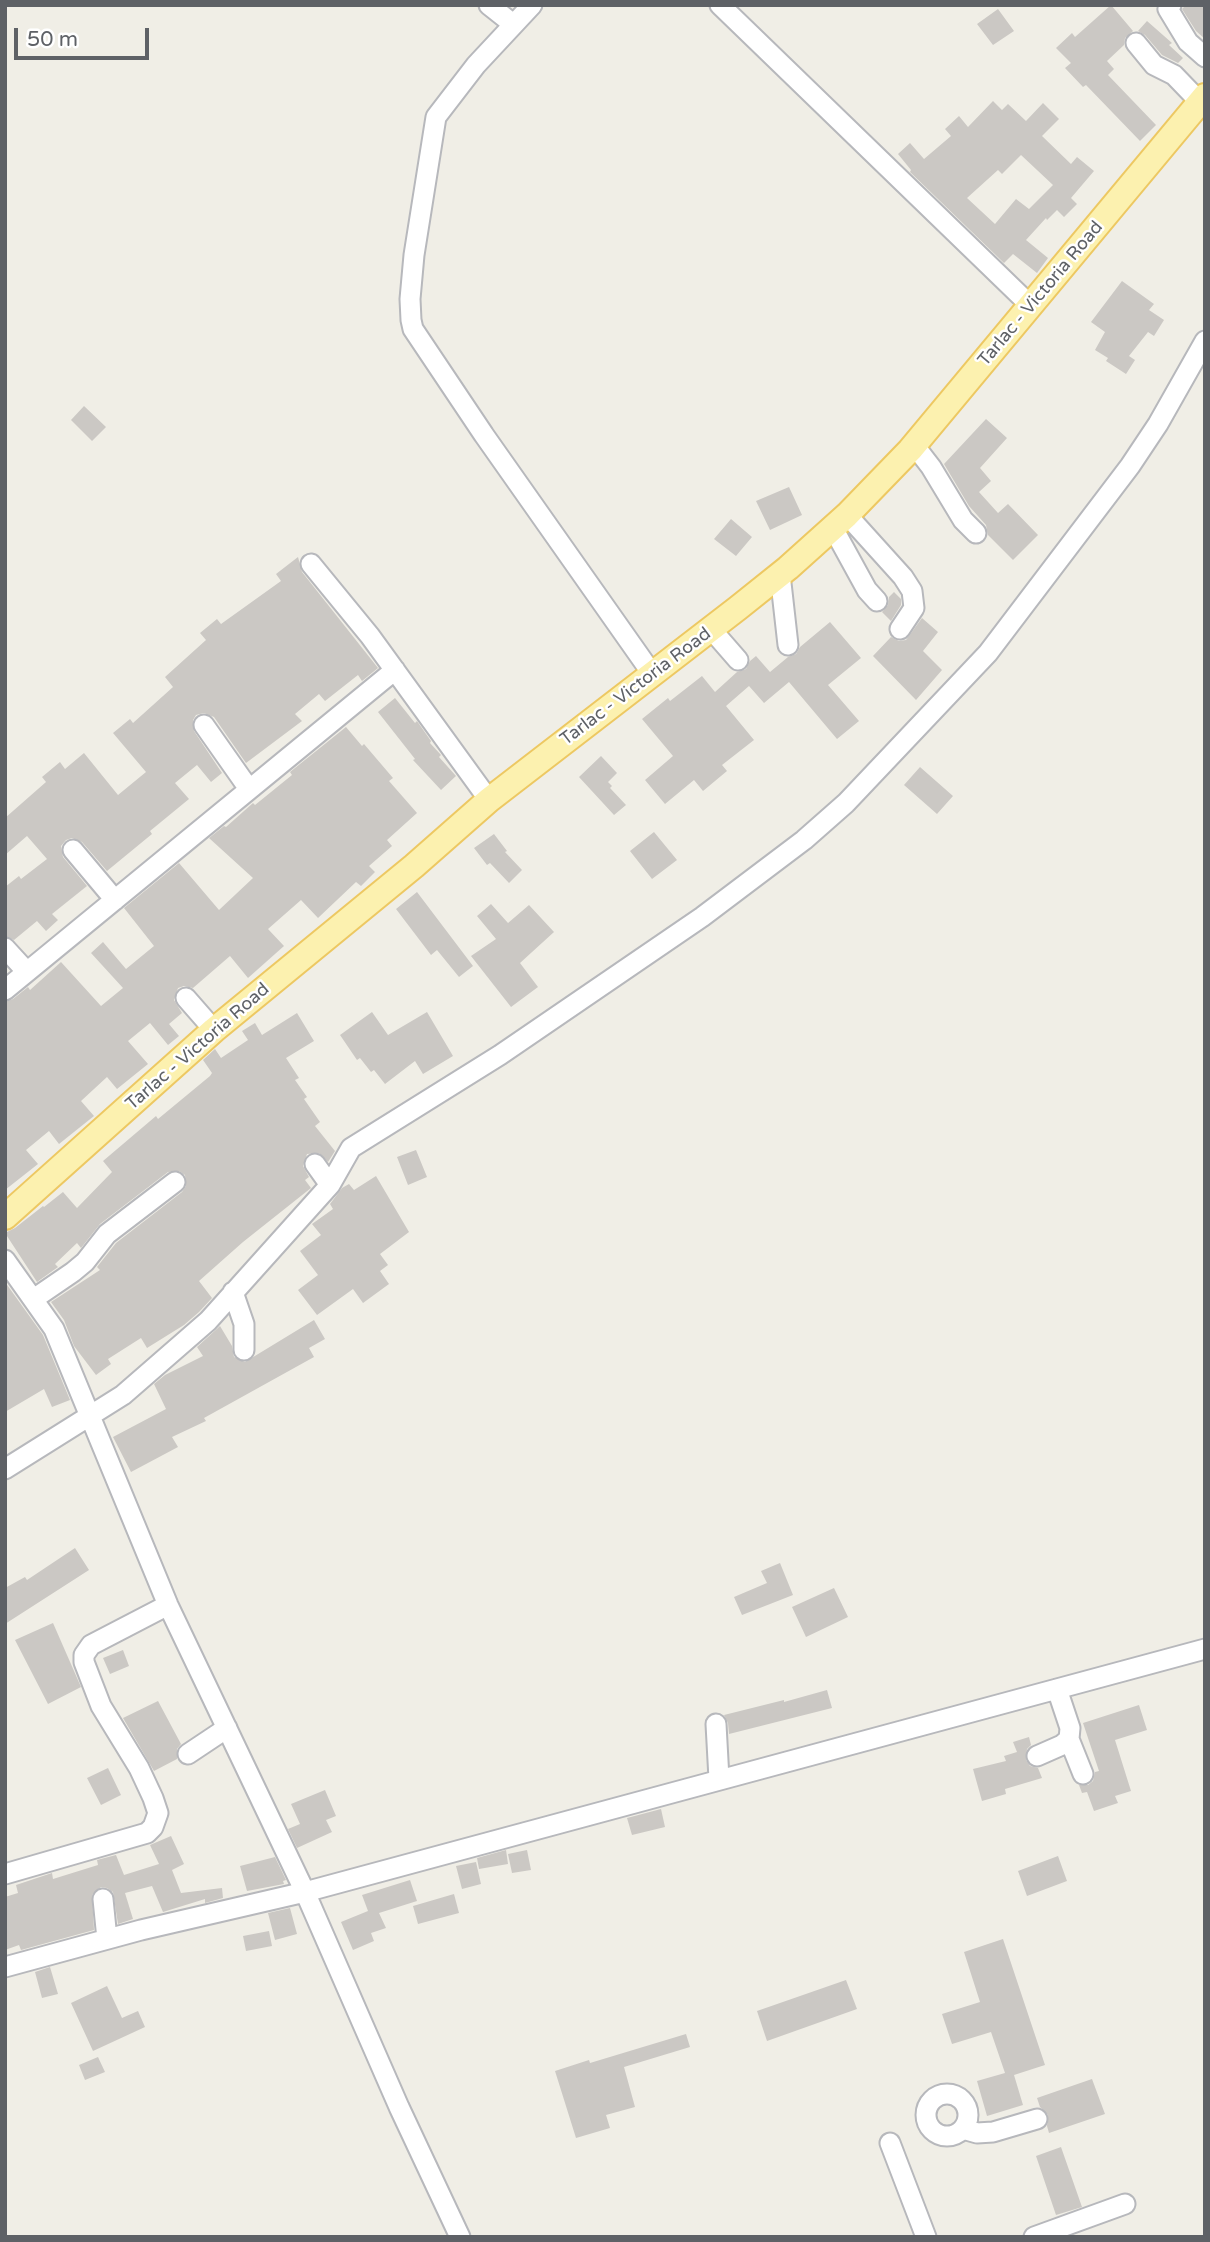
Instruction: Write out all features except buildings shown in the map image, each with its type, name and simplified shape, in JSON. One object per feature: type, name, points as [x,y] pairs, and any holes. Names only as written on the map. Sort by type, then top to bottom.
[{"type":"main road","name":"Tarlac - Victoria Road","points":[[5,1217],[214,1030],[414,866],[489,800],[711,629],[780,574],[840,521],[914,444],[1202,99]]},
{"type":"street","points":[[489,5],[513,24]]},
{"type":"street","points":[[532,5],[476,65],[436,117],[414,256],[411,320],[413,329],[484,435],[653,675]]},
{"type":"street","points":[[720,5],[1031,306]]},
{"type":"street","points":[[1171,5],[1168,9],[1188,42],[1205,57]]},
{"type":"street","points":[[1136,43],[1154,65],[1174,75],[1202,99]]},
{"type":"street","points":[[5,1469],[123,1395],[208,1321],[330,1185],[351,1148],[500,1055],[691,924],[804,840],[846,803],[1004,633],[1130,466],[1158,424],[1205,341]]},
{"type":"street","points":[[914,444],[963,520],[976,533]]},
{"type":"street","points":[[840,521],[867,590],[877,601]]},
{"type":"street","points":[[840,521],[903,577],[912,591],[914,608],[900,629]]},
{"type":"street","points":[[311,564],[395,670],[489,800]]},
{"type":"street","points":[[780,574],[788,645]]},
{"type":"street","points":[[711,629],[738,660]]},
{"type":"street","points":[[5,990],[395,670]]},
{"type":"street","points":[[204,725],[249,789]]},
{"type":"street","points":[[73,850],[115,900]]},
{"type":"street","points":[[5,948],[27,972]]},
{"type":"street","points":[[186,998],[214,1030]]},
{"type":"street","points":[[315,1164],[330,1185]]},
{"type":"street","points":[[35,1298],[85,1262],[107,1234],[175,1182]]},
{"type":"street","points":[[5,1259],[35,1298],[54,1329],[168,1605],[305,1892],[399,2107],[460,2237]]},
{"type":"street","points":[[233,1292],[244,1324],[244,1350]]},
{"type":"street","points":[[5,1874],[147,1833],[157,1821],[158,1813],[153,1798],[139,1768],[101,1706],[84,1662],[84,1655],[91,1645],[168,1605]]},
{"type":"street","points":[[5,1967],[107,1939],[305,1892],[1205,1649]]},
{"type":"street","points":[[1057,1689],[1070,1728],[1069,1739],[1083,1774]]},
{"type":"street","points":[[716,1724],[719,1779]]},
{"type":"street","points":[[188,1754],[227,1728]]},
{"type":"street","points":[[1037,1756],[1069,1739]]},
{"type":"street","points":[[103,1899],[107,1939]]},
{"type":"street","points":[[963,2129],[977,2133],[993,2133],[1037,2119]]},
{"type":"street","points":[[890,2143],[926,2237]]},
{"type":"street","points":[[1034,2237],[1125,2204]]}]
